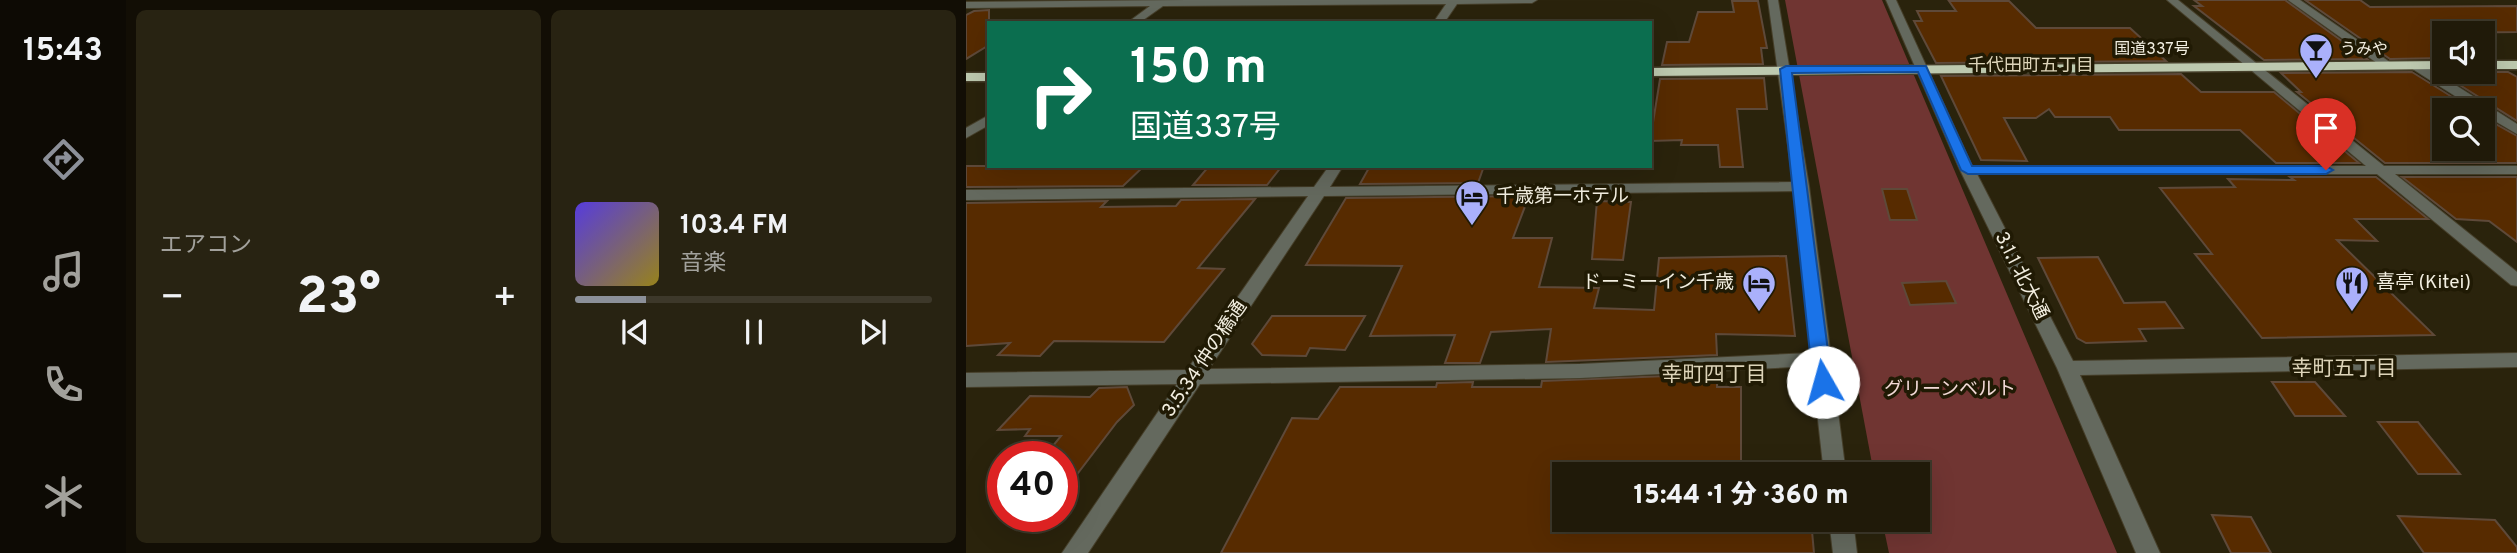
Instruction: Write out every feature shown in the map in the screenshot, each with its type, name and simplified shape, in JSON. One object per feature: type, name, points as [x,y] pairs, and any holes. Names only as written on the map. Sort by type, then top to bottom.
[{"type":"highway","name":"国道337号","points":[[1652,72],[2432,65]]},
{"type":"highway","points":[[2495,65],[2517,65]]},
{"type":"highway","points":[[966,77],[987,77]]},
{"type":"street","points":[[966,5],[1532,0]]},
{"type":"street","points":[[1773,0],[1786,69],[1833,462]]},
{"type":"street","name":"3.1.1 北大通","points":[[1891,0],[1968,170],[2067,368],[2148,553]]},
{"type":"street","points":[[2172,0],[2517,281]]},
{"type":"street","points":[[2293,0],[2388,65]]},
{"type":"street","points":[[1439,21],[1454,1]]},
{"type":"street","points":[[1135,21],[1163,2]]},
{"type":"street","points":[[2415,65],[2517,130]]},
{"type":"street","points":[[966,134],[987,120]]},
{"type":"street","name":"3.5.34 仲の橋通","points":[[1074,553],[1335,168]]},
{"type":"street","points":[[1968,170],[2517,170]]},
{"type":"street","points":[[966,195],[1801,186]]},
{"type":"street","points":[[966,380],[1580,371],[1819,359]]},
{"type":"street","points":[[2067,368],[2517,360]]},
{"type":"street","points":[[1842,532],[1845,553]]},
{"type":"green space","name":"グリーンベルト","points":[[1785,0],[1882,0],[2117,553],[1889,553],[1885,532],[1930,532],[1930,462],[1872,462]]},
{"type":"building","points":[[2194,0],[2285,0],[2367,59],[2264,60],[2194,6],[2202,6]]},
{"type":"building","points":[[2305,0],[2360,0],[2370,7],[2517,6],[2517,32],[2495,32],[2495,21],[2432,21],[2432,58],[2390,59]]},
{"type":"building","points":[[1732,1],[1758,1],[1767,48],[1761,48],[1763,64],[1662,65],[1667,42],[1689,42],[1698,12],[1734,12]]},
{"type":"building","points":[[1949,1],[2009,1],[2036,28],[2130,28],[2166,61],[1936,63],[1914,21],[1922,21],[1917,11],[1956,11]]},
{"type":"building","points":[[989,10],[987,46],[966,59],[966,15],[974,11]]},
{"type":"building","points":[[2412,72],[2454,98],[2432,98],[2432,161],[2495,161],[2495,124],[2517,136],[2517,163],[2385,163],[2297,92],[2301,92],[2281,73]]},
{"type":"building","points":[[2495,72],[2508,72],[2517,77],[2517,121],[2495,107],[2495,98],[2480,98],[2458,84],[2495,84]]},
{"type":"building","points":[[2181,74],[2201,92],[2274,92],[2359,163],[2276,163],[2240,130],[2119,130],[2110,117],[2055,117],[2049,109],[2036,118],[2004,118],[2027,161],[1981,160],[1941,76]]},
{"type":"building","points":[[1764,78],[1767,109],[1737,109],[1743,167],[1720,167],[1718,145],[1681,145],[1682,140],[1652,141],[1660,79]]},
{"type":"building","points":[[966,166],[1142,168],[1123,186],[966,187]]},
{"type":"building","points":[[1207,168],[1280,168],[1267,185],[1193,185]]},
{"type":"building","points":[[1369,168],[1483,168],[1478,183],[1360,184]]},
{"type":"building","points":[[2290,177],[2376,177],[2428,219],[2355,219],[2377,241],[2337,240],[2434,335],[2262,338],[2195,254],[2212,254],[2160,188],[2235,187],[2228,179],[2294,180]]},
{"type":"building","points":[[2402,177],[2517,177],[2517,242],[2489,221],[2456,219]]},
{"type":"building","points":[[1882,189],[1907,189],[1917,220],[1890,220]]},
{"type":"building","points":[[1529,196],[1513,238],[1552,238],[1539,287],[1599,288],[1594,308],[1654,310],[1659,258],[1786,256],[1795,336],[1716,334],[1717,355],[1546,362],[1551,329],[1491,332],[1480,363],[1445,363],[1455,335],[1370,336],[1402,266],[1306,265],[1346,198]]},
{"type":"building","points":[[1255,199],[1198,268],[1224,269],[1164,342],[1054,341],[1040,356],[998,355],[1010,343],[966,346],[966,203],[1107,201],[1101,207],[1176,206],[1181,200]]},
{"type":"building","points":[[1597,201],[1631,202],[1623,260],[1592,259]]},
{"type":"building","points":[[2098,257],[2124,303],[2165,302],[2183,328],[2139,329],[2146,341],[2086,343],[2077,338],[2038,258]]},
{"type":"building","points":[[1946,281],[1956,303],[1910,305],[1902,283]]},
{"type":"building","points":[[1272,316],[1365,316],[1345,350],[1310,348],[1306,356],[1262,355],[1252,344]]},
{"type":"building","points":[[1717,374],[1717,387],[1741,387],[1741,462],[1552,462],[1552,532],[1812,532],[1814,553],[1221,553],[1292,418],[1318,419],[1340,387],[1436,387],[1437,383],[1473,382],[1472,387],[1541,387],[1542,381]]},
{"type":"building","points":[[2272,382],[2315,382],[2345,416],[2295,416]]},
{"type":"building","points":[[1127,387],[1134,405],[1117,422],[1078,473],[1078,441],[1057,441],[1061,436],[1025,436],[1030,429],[998,430],[1030,396],[1090,397],[1099,388]]},
{"type":"building","points":[[2378,422],[2418,422],[2460,474],[2418,474]]},
{"type":"building","points":[[2212,515],[2251,517],[2271,553],[2231,553]]},
{"type":"building","points":[[2398,516],[2495,520],[2517,547],[2517,553],[2424,553]]},
{"type":"place","name":"うみや","points":[[2316,80]]},
{"type":"place","name":"千歳第一ホテル","points":[[1472,227]]},
{"type":"place","name":"ドーミーイン千歳","points":[[1759,313]]},
{"type":"place","name":"喜亭 (Kitei)","points":[[2352,313]]},
{"type":"district","name":"千代田町五丁目","points":[[2031,66]]},
{"type":"district","name":"幸町五丁目","points":[[2344,369]]},
{"type":"district","name":"幸町四丁目","points":[[1714,375]]},
{"type":"route","points":[[1823,382],[1786,69],[1922,69],[1968,170],[2326,170]]}]
